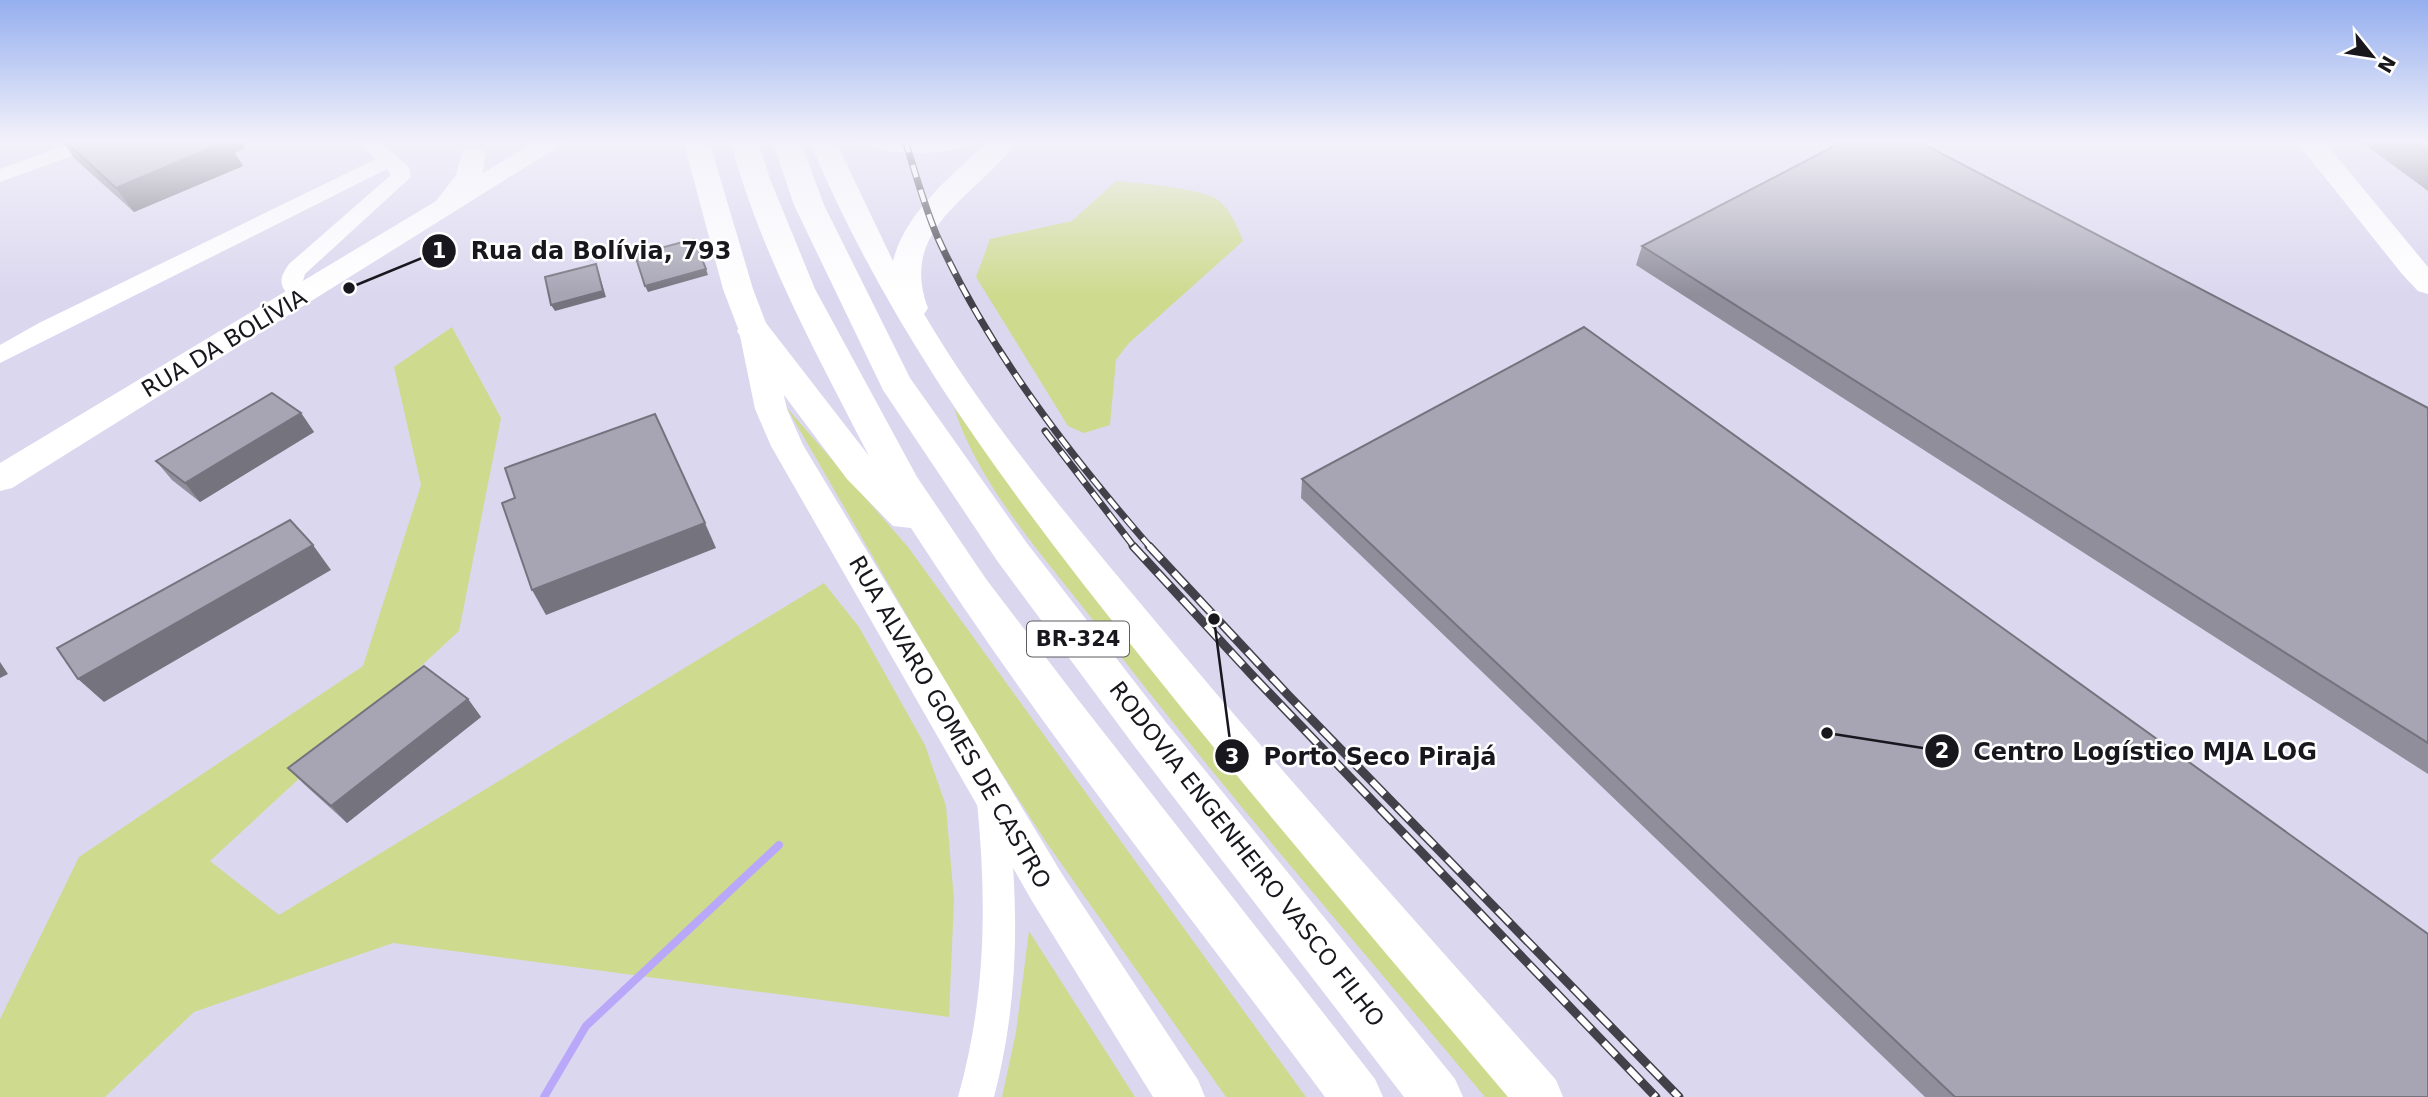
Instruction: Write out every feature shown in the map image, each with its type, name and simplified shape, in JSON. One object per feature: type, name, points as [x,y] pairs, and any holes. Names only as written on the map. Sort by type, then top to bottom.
[{"type":"highway","name":"BR-324","points":[[760,191],[799,289],[902,484],[972,590],[1357,1097]]},
{"type":"highway","name":"RODOVIA ENGENHEIRO VASCO FILHO","points":[[804,191],[825,241],[895,382],[908,402],[1013,552],[1150,734],[1437,1097]]},
{"type":"highway","points":[[754,331],[860,470],[972,590]]},
{"type":"main road","points":[[427,219],[457,191]]},
{"type":"main road","name":"RUA DA BOLÍVIA","points":[[0,479],[427,219],[466,191]]},
{"type":"main road","points":[[710,191],[738,289],[754,331]]},
{"type":"main road","points":[[843,191],[888,281],[956,390],[1002,456],[1186,687],[1539,1097]]},
{"type":"main road","points":[[932,349],[908,293],[905,272],[908,258],[939,208],[955,191]]},
{"type":"main road","points":[[2351,191],[2398,254],[2428,285]]},
{"type":"main road","name":"RUA ALVARO GOMES DE CASTRO","points":[[754,331],[771,409],[786,446],[921,671],[991,797],[1118,1006],[1181,1097]]},
{"type":"street","points":[[0,355],[47,328],[326,191]]},
{"type":"street","points":[[301,296],[291,285],[291,277],[297,269],[387,191]]},
{"type":"street","points":[[976,1097],[999,995],[1003,940],[1001,883],[991,797]]},
{"type":"shaded area","points":[[0,191],[2428,191],[2428,1097],[0,1097]]},
{"type":"green space","points":[[1105,191],[1193,191],[1218,200],[1227,209],[1243,241],[1128,344],[1116,360],[1110,425],[1084,433],[1068,426],[976,277],[990,239],[1072,221]]},
{"type":"green space","points":[[452,327],[501,418],[459,631],[210,861],[279,915],[824,583],[859,627],[925,745],[946,806],[954,900],[949,1017],[393,943],[194,1012],[105,1097],[0,1097],[0,1019],[79,857],[363,666],[421,485],[394,367]]},
{"type":"green space","points":[[787,408],[908,547],[1306,1097],[1226,1097],[1046,842],[963,713]]},
{"type":"green space","points":[[954,408],[1017,493],[1512,1097],[1485,1097],[1188,741],[1014,519],[980,465]]},
{"type":"green space","points":[[1029,931],[1135,1097],[1002,1097],[1016,1032]]},
{"type":"building","points":[[1747,191],[2014,191],[2428,408],[2428,743],[1642,246]]},
{"type":"building","points":[[694,239],[706,269],[645,286],[635,255]]},
{"type":"building","points":[[596,264],[603,291],[551,305],[545,277]]},
{"type":"building","points":[[1584,327],[2428,934],[2428,1097],[1955,1097],[1302,479]]},
{"type":"building","points":[[272,393],[301,413],[185,483],[156,461]]},
{"type":"building","points":[[655,414],[705,523],[532,590],[502,503],[515,498],[505,468]]},
{"type":"building","points":[[290,520],[313,545],[78,679],[57,648]]},
{"type":"building","points":[[424,666],[468,699],[331,806],[288,768]]},
{"type":"waterway","points":[[544,1097],[586,1026],[779,845]]},
{"type":"railway","points":[[921,191],[937,236],[958,279],[1006,360],[1090,476],[1151,548]]},
{"type":"railway","points":[[1045,431],[1135,548]]},
{"type":"railway","points":[[1133,546],[1251,674],[1656,1097]]},
{"type":"railway","points":[[1149,546],[1288,695],[1679,1097]]},
{"type":"place","name":"Rua da Bolívia, 793","points":[[349,288]]},
{"type":"place","name":"Porto Seco Pirajá","points":[[1214,619]]},
{"type":"place","name":"Centro Logístico MJA LOG","points":[[1827,733]]}]
